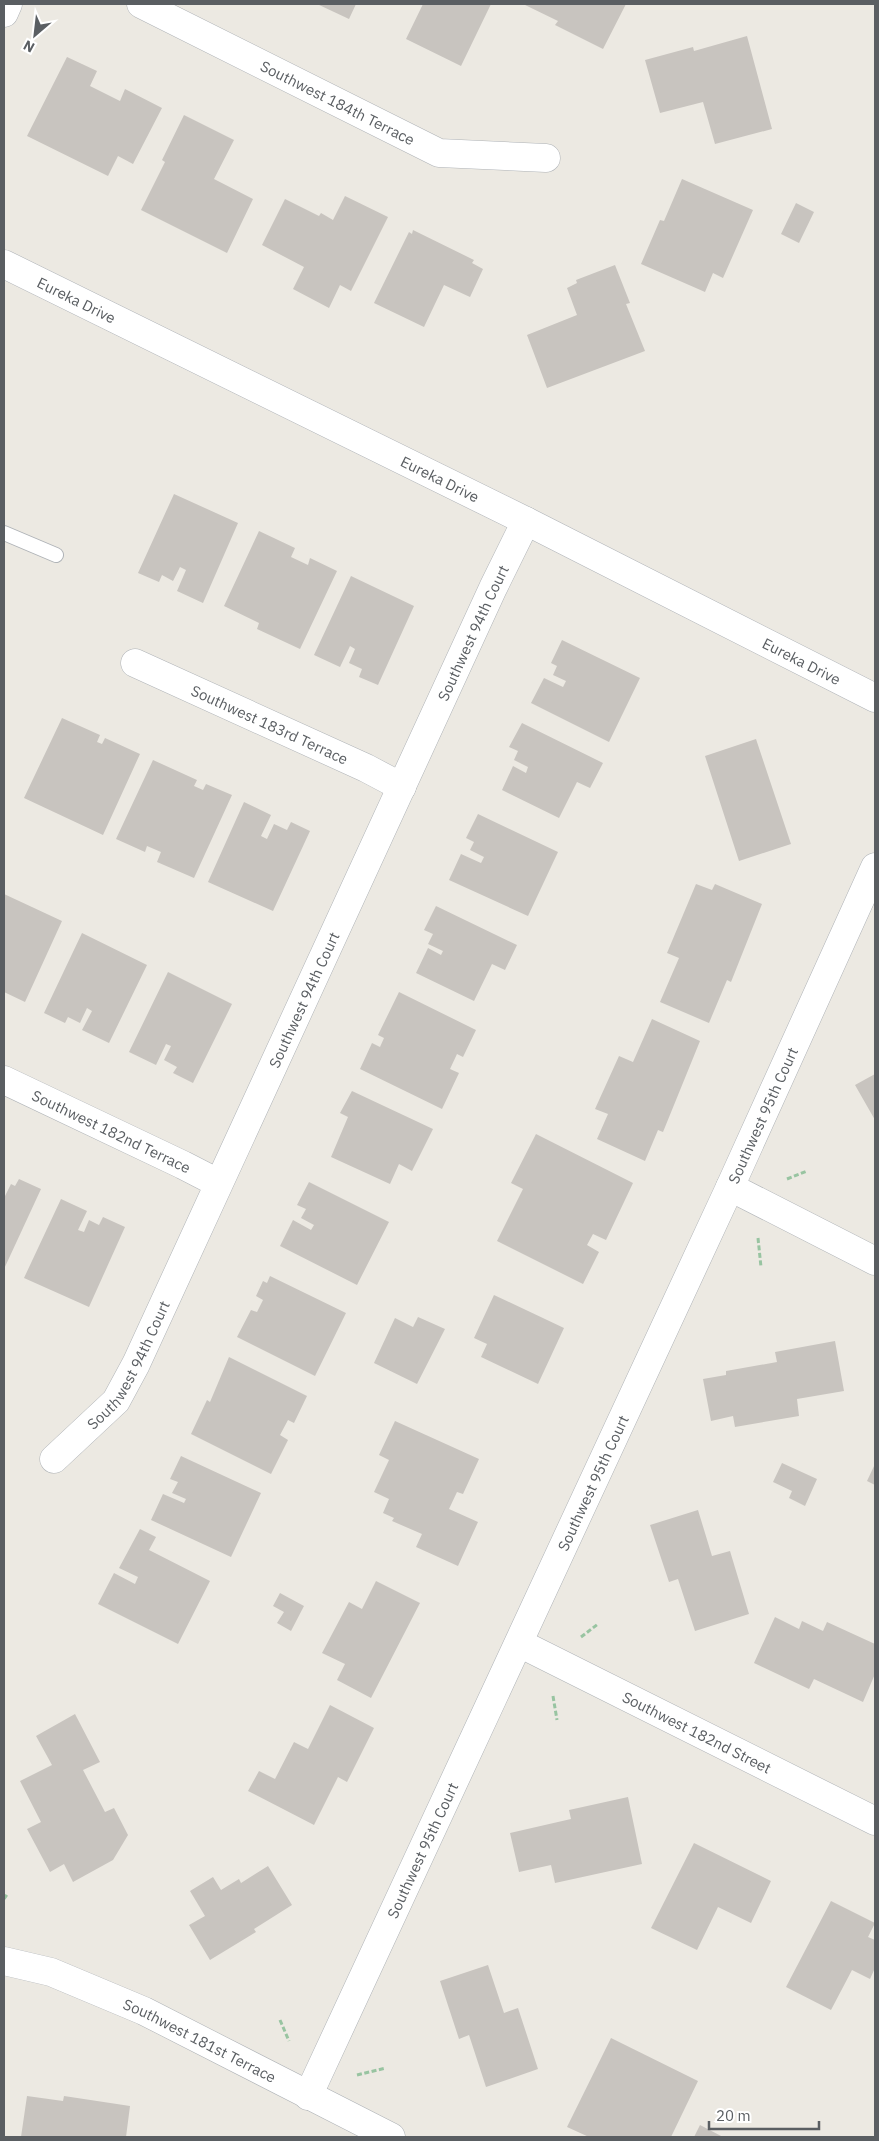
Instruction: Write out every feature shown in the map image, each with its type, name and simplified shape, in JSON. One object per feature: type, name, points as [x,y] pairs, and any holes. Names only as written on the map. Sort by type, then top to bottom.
[{"type":"street","points":[[4,13],[8,4]]},
{"type":"street","name":"Southwest 184th Terrace","points":[[140,4],[440,153],[546,158]]},
{"type":"street","name":"Eureka Drive","points":[[4,264],[526,521],[875,698]]},
{"type":"street","name":"Southwest 94th Court","points":[[54,1459],[116,1401],[136,1364],[493,588],[526,521]]},
{"type":"street","name":"Southwest 183rd Terrace","points":[[136,663],[366,768],[402,787]]},
{"type":"street","name":"Southwest 95th Court","points":[[308,2096],[730,1187],[875,867]]},
{"type":"street","name":"Southwest 182nd Terrace","points":[[4,1080],[183,1165],[218,1184]]},
{"type":"street","points":[[730,1187],[875,1261]]},
{"type":"street","name":"Southwest 182nd Street","points":[[519,1643],[875,1820]]},
{"type":"street","name":"Southwest 181st Terrace","points":[[4,1961],[51,1972],[144,2011],[391,2137]]},
{"type":"lane","points":[[4,532],[56,555]]},
{"type":"path","points":[[783,1181],[807,1171]]},
{"type":"path","points":[[758,1235],[761,1267]]},
{"type":"path","points":[[574,1642],[598,1624]]},
{"type":"path","points":[[552,1690],[557,1720]]},
{"type":"path","points":[[4,1899],[8,1893]]},
{"type":"path","points":[[280,2020],[289,2041]]},
{"type":"path","points":[[357,2075],[386,2068]]},
{"type":"building","points":[[317,4],[356,4],[349,19]]},
{"type":"building","points":[[423,4],[491,4],[461,66],[406,39]]},
{"type":"building","points":[[523,4],[626,4],[603,49],[555,25],[558,21]]},
{"type":"building","points":[[747,36],[772,129],[715,144],[703,102],[660,113],[645,60],[693,47],[694,51]]},
{"type":"building","points":[[67,57],[97,71],[90,86],[120,101],[125,89],[162,108],[133,164],[118,156],[108,176],[27,136]]},
{"type":"building","points":[[184,115],[234,140],[214,179],[253,199],[227,253],[141,210],[165,162],[162,160]]},
{"type":"building","points":[[682,179],[753,210],[723,278],[713,273],[705,292],[641,264],[660,220],[664,221]]},
{"type":"building","points":[[345,196],[388,217],[351,291],[340,285],[329,308],[293,289],[304,267],[262,245],[285,199],[319,216],[321,213],[333,220]]},
{"type":"building","points":[[796,203],[814,212],[799,243],[781,234]]},
{"type":"building","points":[[413,230],[474,260],[472,263],[483,269],[470,297],[444,285],[424,327],[374,303],[409,232],[412,234]]},
{"type":"building","points":[[615,265],[630,303],[626,304],[645,351],[547,388],[527,335],[577,315],[567,288],[577,283],[576,280]]},
{"type":"building","points":[[174,494],[238,523],[203,603],[177,591],[186,570],[180,567],[173,581],[162,575],[159,582],[138,573]]},
{"type":"building","points":[[259,531],[295,548],[291,557],[308,565],[310,558],[337,571],[300,649],[257,629],[259,623],[224,606]]},
{"type":"building","points":[[351,576],[414,606],[378,685],[359,677],[362,669],[349,663],[355,649],[350,646],[340,667],[314,655]]},
{"type":"building","points":[[562,640],[640,678],[609,742],[531,703],[544,678],[563,687],[566,681],[553,675],[557,666],[551,663]]},
{"type":"building","points":[[62,718],[100,735],[97,742],[102,744],[105,738],[140,754],[103,835],[24,798]]},
{"type":"building","points":[[522,723],[603,763],[590,788],[577,782],[559,818],[502,790],[513,766],[526,773],[528,767],[514,760],[518,751],[509,747]]},
{"type":"building","points":[[756,739],[791,844],[739,861],[705,756]]},
{"type":"building","points":[[153,760],[197,780],[194,786],[203,790],[206,784],[232,795],[194,878],[157,862],[161,852],[147,846],[145,852],[116,839]]},
{"type":"building","points":[[244,802],[271,815],[261,836],[267,839],[274,824],[287,830],[291,822],[310,831],[273,911],[208,882]]},
{"type":"building","points":[[478,814],[558,852],[528,916],[449,880],[461,854],[481,863],[484,857],[470,850],[474,842],[466,838]]},
{"type":"building","points":[[696,884],[712,890],[715,884],[762,904],[731,982],[727,980],[709,1023],[660,1002],[679,958],[667,953]]},
{"type":"building","points":[[4,894],[62,921],[25,1002],[4,992]]},
{"type":"building","points":[[436,906],[517,945],[505,970],[492,964],[474,1001],[416,973],[428,948],[441,955],[443,951],[428,944],[433,934],[424,930]]},
{"type":"building","points":[[82,933],[147,965],[109,1043],[82,1030],[92,1011],[87,1008],[80,1023],[68,1017],[65,1023],[44,1013]]},
{"type":"building","points":[[168,972],[232,1004],[193,1083],[173,1073],[177,1067],[164,1060],[171,1046],[166,1044],[156,1065],[129,1052]]},
{"type":"building","points":[[399,992],[476,1030],[463,1057],[457,1054],[450,1069],[459,1073],[442,1109],[360,1069],[372,1043],[380,1047],[384,1038],[378,1035]]},
{"type":"building","points":[[652,1019],[700,1041],[663,1132],[658,1130],[645,1161],[597,1139],[608,1114],[595,1109],[619,1056],[633,1062]]},
{"type":"building","points":[[875,1074],[875,1120],[855,1085]]},
{"type":"building","points":[[352,1091],[433,1129],[412,1171],[399,1164],[390,1184],[331,1157],[348,1117],[340,1113]]},
{"type":"building","points":[[536,1134],[633,1183],[606,1240],[593,1234],[587,1245],[599,1252],[583,1284],[497,1241],[523,1189],[511,1183]]},
{"type":"building","points":[[19,1179],[41,1189],[4,1269],[4,1198],[11,1184],[15,1186]]},
{"type":"building","points":[[309,1182],[389,1222],[357,1285],[280,1246],[293,1220],[311,1230],[314,1225],[301,1218],[306,1209],[297,1205]]},
{"type":"building","points":[[61,1199],[87,1211],[78,1230],[84,1232],[89,1220],[99,1225],[103,1217],[125,1227],[89,1307],[24,1278]]},
{"type":"building","points":[[270,1276],[346,1313],[315,1376],[237,1337],[251,1310],[257,1312],[263,1300],[256,1296],[263,1281],[267,1283]]},
{"type":"building","points":[[494,1295],[564,1328],[538,1384],[481,1357],[487,1344],[474,1338]]},
{"type":"building","points":[[418,1317],[445,1329],[417,1384],[374,1363],[395,1318],[413,1327]]},
{"type":"building","points":[[835,1341],[844,1391],[797,1399],[799,1416],[735,1427],[733,1416],[711,1421],[703,1379],[726,1375],[726,1371],[777,1362],[775,1352]]},
{"type":"building","points":[[229,1357],[307,1396],[294,1423],[288,1420],[280,1435],[288,1440],[271,1474],[191,1434],[207,1400],[210,1402]]},
{"type":"building","points":[[395,1421],[479,1459],[463,1494],[457,1492],[449,1509],[478,1522],[458,1566],[416,1547],[422,1534],[392,1521],[394,1518],[383,1513],[389,1499],[374,1492],[389,1460],[379,1455]]},
{"type":"building","points":[[181,1456],[261,1493],[231,1557],[151,1520],[163,1494],[184,1503],[186,1499],[172,1493],[178,1482],[170,1479]]},
{"type":"building","points":[[782,1463],[817,1479],[805,1506],[789,1498],[792,1491],[773,1482]]},
{"type":"building","points":[[875,1464],[875,1485],[867,1481]]},
{"type":"building","points":[[698,1510],[712,1556],[730,1551],[749,1614],[695,1631],[678,1579],[669,1582],[650,1525]]},
{"type":"building","points":[[140,1529],[156,1537],[149,1550],[210,1581],[178,1644],[98,1604],[114,1573],[135,1584],[138,1577],[119,1568]]},
{"type":"building","points":[[376,1581],[420,1603],[371,1698],[337,1680],[345,1664],[322,1653],[349,1602],[362,1609]]},
{"type":"building","points":[[280,1593],[304,1606],[291,1631],[277,1623],[284,1612],[273,1606]]},
{"type":"building","points":[[775,1617],[799,1629],[802,1621],[823,1631],[827,1622],[875,1644],[875,1674],[863,1702],[814,1679],[809,1689],[754,1663]]},
{"type":"building","points":[[330,1705],[374,1728],[347,1782],[338,1777],[314,1825],[248,1791],[259,1771],[275,1779],[294,1742],[308,1749]]},
{"type":"building","points":[[75,1714],[100,1762],[83,1770],[105,1812],[114,1808],[128,1835],[113,1860],[73,1882],[64,1864],[50,1872],[27,1829],[41,1822],[20,1781],[52,1765],[36,1736]]},
{"type":"building","points":[[628,1797],[642,1864],[555,1883],[551,1865],[519,1872],[510,1833],[571,1819],[569,1810]]},
{"type":"building","points":[[694,1843],[771,1881],[751,1923],[718,1907],[697,1950],[651,1928]]},
{"type":"building","points":[[268,1866],[292,1905],[254,1929],[256,1932],[210,1960],[189,1925],[205,1916],[190,1891],[213,1877],[221,1890],[239,1879],[241,1883]]},
{"type":"building","points":[[831,1901],[875,1923],[868,1937],[875,1940],[875,1968],[870,1979],[852,1970],[831,2010],[786,1987]]},
{"type":"building","points":[[488,1965],[504,2013],[518,2008],[538,2069],[486,2087],[469,2035],[459,2039],[440,1981]]},
{"type":"building","points":[[611,2038],[698,2081],[671,2137],[589,2137],[567,2127]]},
{"type":"building","points":[[27,2096],[63,2101],[64,2096],[130,2106],[126,2137],[21,2137]]},
{"type":"building","points":[[700,2125],[723,2137],[694,2137]]}]
